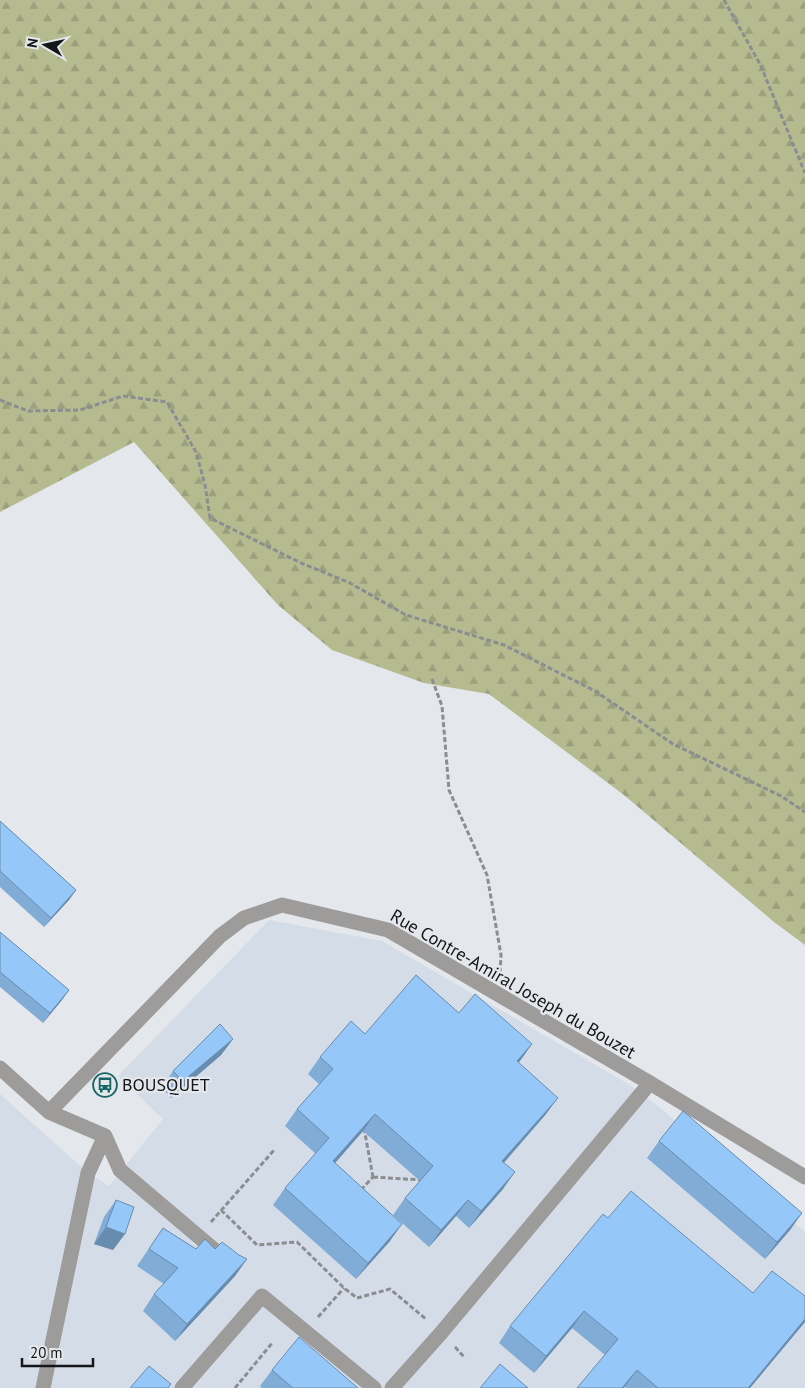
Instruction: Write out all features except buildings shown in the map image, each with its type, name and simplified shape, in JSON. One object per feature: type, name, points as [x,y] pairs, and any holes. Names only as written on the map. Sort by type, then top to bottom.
[{"type":"street","name":"Rue Contre-Amiral Joseph du Bouzet","points":[[49,1112],[220,936],[244,918],[282,905],[388,930],[650,1083],[805,1177]]},
{"type":"street","points":[[0,1068],[49,1112],[105,1136],[120,1170],[226,1259]]},
{"type":"street","points":[[392,1388],[441,1333],[650,1083]]},
{"type":"street","points":[[43,1388],[88,1173],[105,1136]]},
{"type":"street","points":[[182,1388],[262,1296],[374,1388]]},
{"type":"path","points":[[724,0],[760,64],[805,173]]},
{"type":"path","points":[[0,400],[28,411],[80,410],[123,396],[167,402],[196,452],[210,518],[300,563],[350,583],[406,615],[504,644],[595,691],[673,744],[781,796],[805,812]]},
{"type":"path","points":[[432,679],[442,706],[449,790],[487,875],[501,955],[500,996]]},
{"type":"path","points":[[363,1122],[373,1177]]},
{"type":"path","points":[[198,1236],[275,1149]]},
{"type":"path","points":[[355,1196],[373,1177],[428,1180]]},
{"type":"path","points":[[221,1210],[257,1246],[297,1242],[344,1288],[357,1298],[390,1289],[441,1333],[465,1358]]},
{"type":"path","points":[[313,1323],[344,1288]]},
{"type":"path","points":[[235,1388],[273,1342]]},
{"type":"shaded area","points":[[269,920],[382,941],[630,1085],[658,1106],[805,1232],[805,1388],[0,1388],[0,1094],[88,1173],[109,1186],[163,1119],[118,1076]]},
{"type":"green space","points":[[0,0],[805,0],[805,945],[774,922],[624,795],[489,694],[424,683],[332,650],[278,605],[134,442],[0,512]]},
{"type":"place","name":"BOUSQUET","points":[[105,1085]]}]
